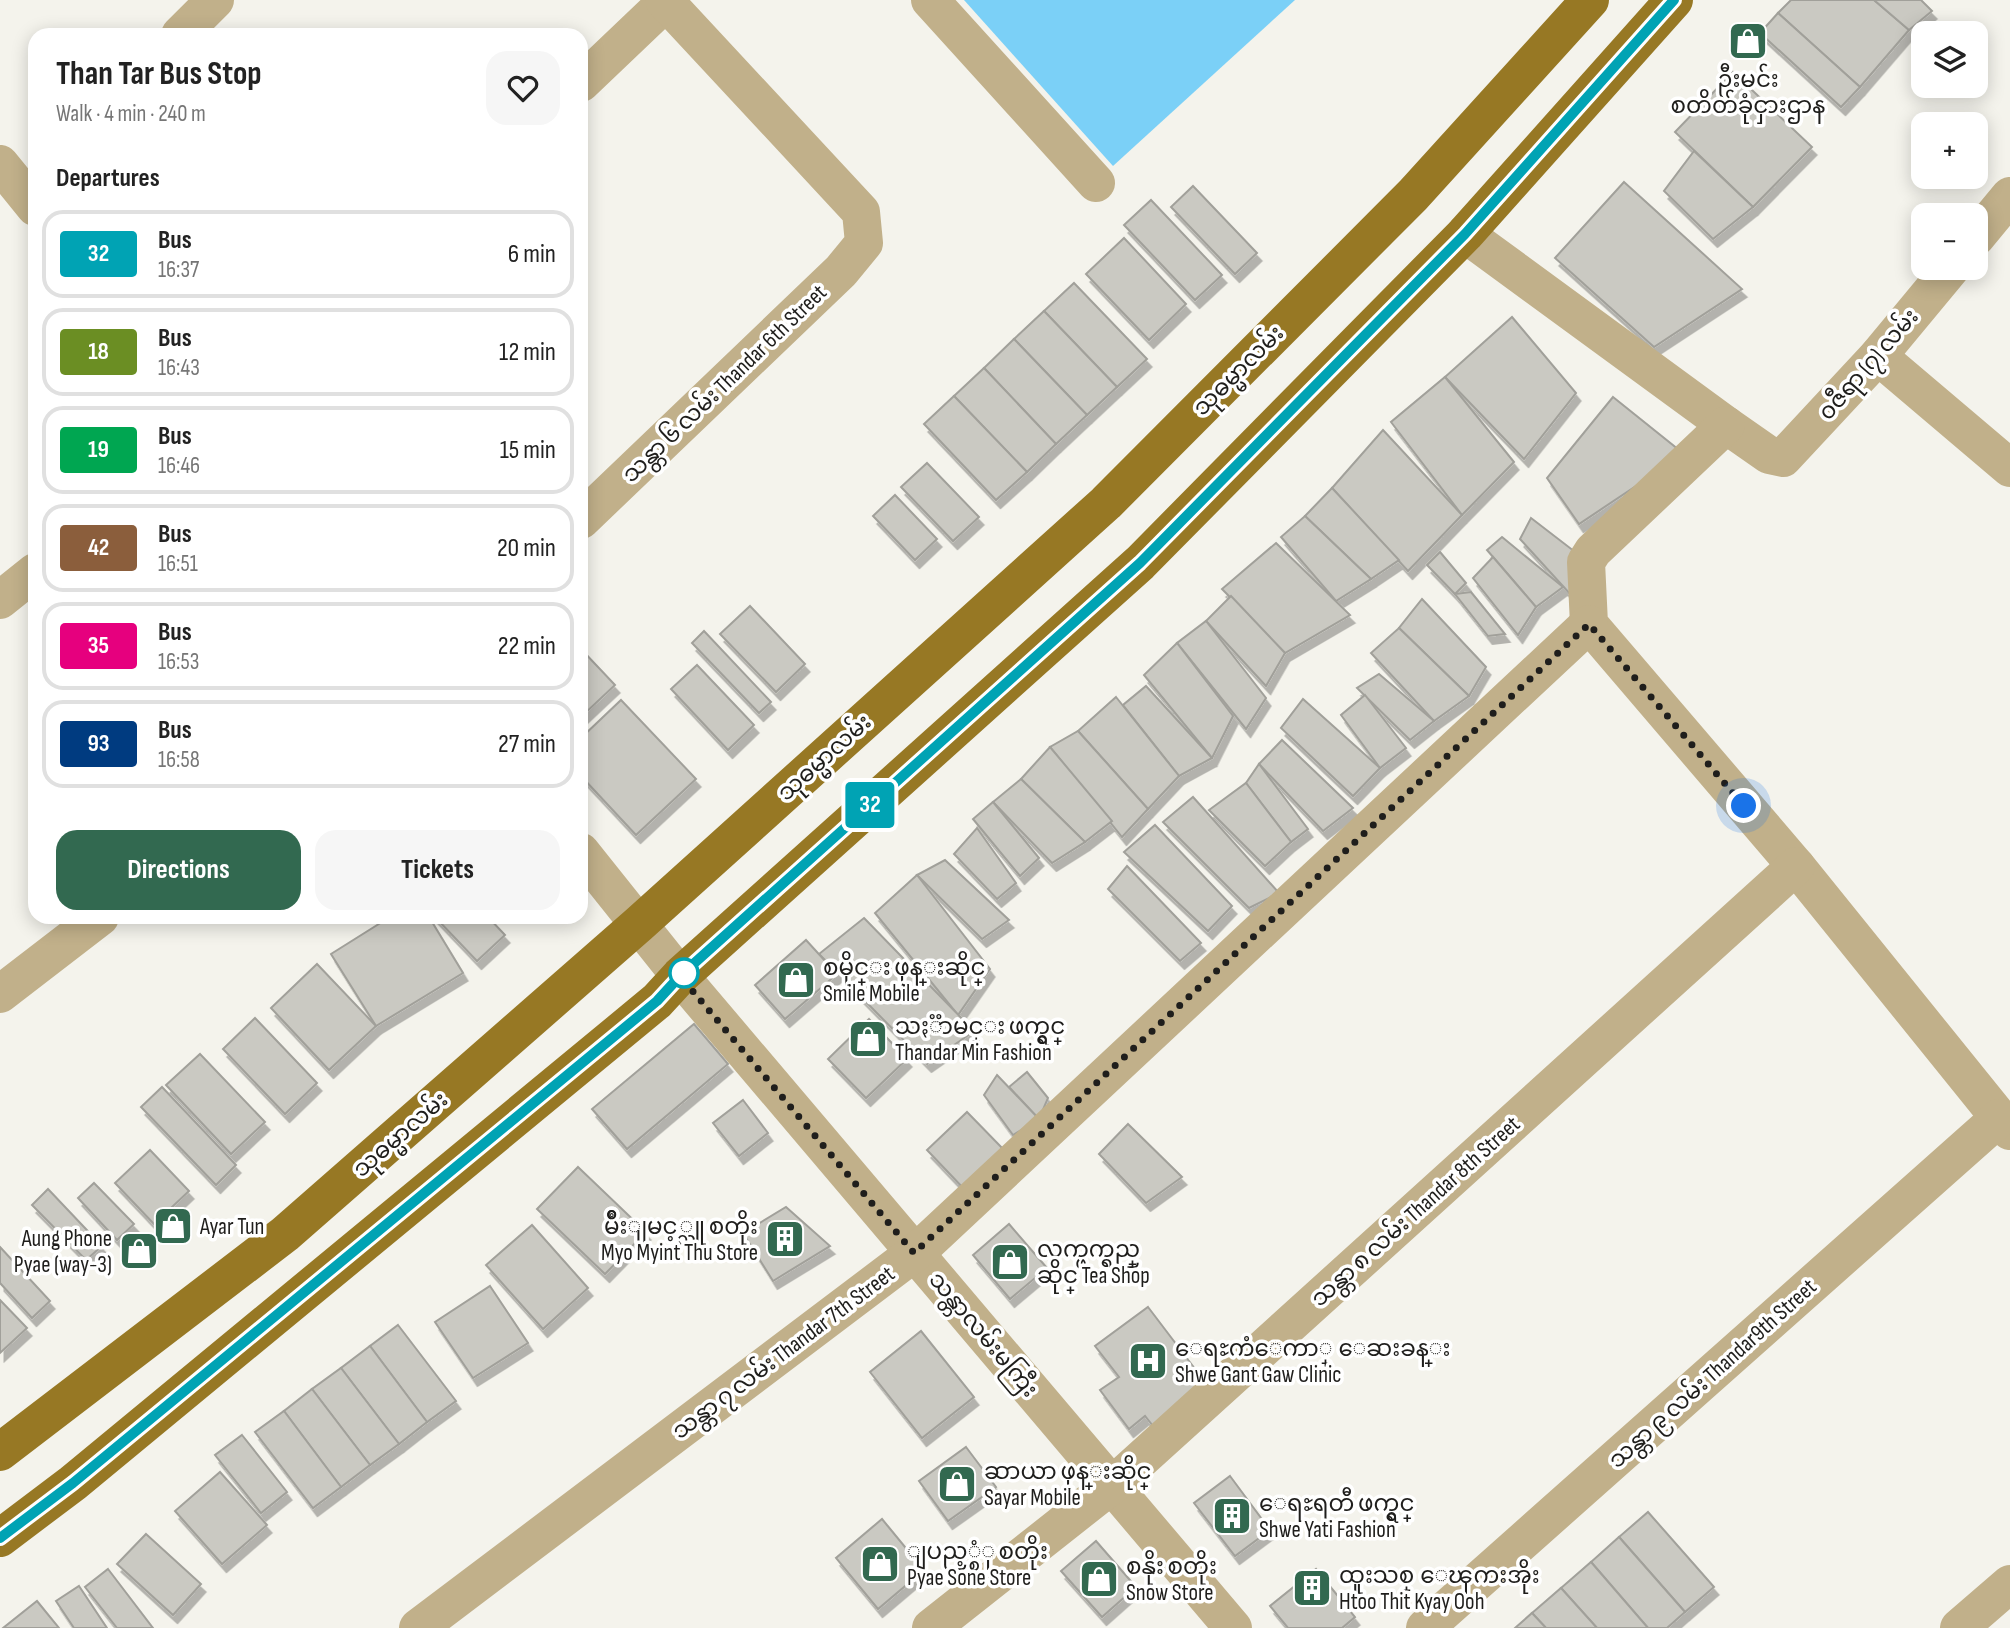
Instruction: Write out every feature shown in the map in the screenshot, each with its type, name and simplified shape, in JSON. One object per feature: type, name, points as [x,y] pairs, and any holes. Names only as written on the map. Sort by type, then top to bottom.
[{"type":"main road","name":"သုဓမ္မာလမ်း","points":[[0,1452],[285,1234],[639,924],[1106,503],[1413,195],[1590,0]]},
{"type":"main road","points":[[0,1538],[148,1422],[657,1001],[680,976],[1140,563],[1465,234],[1674,0]]},
{"type":"street","points":[[187,28],[215,0]]},
{"type":"street","points":[[930,0],[1096,183]]},
{"type":"street","points":[[588,76],[665,1]]},
{"type":"street","name":"သန္တာ ၆ လမ်း Thandar 6th Street","points":[[588,513],[841,271],[864,243],[861,212],[665,1]]},
{"type":"street","points":[[1988,223],[2010,196]]},
{"type":"street","points":[[1465,234],[1726,425],[1592,551],[1586,562],[1589,624],[1796,866],[2004,1125]]},
{"type":"street","name":"၀ဇီရာ (၇) လမ်း","points":[[1726,425],[1769,455],[1783,458],[1878,356],[1941,280]]},
{"type":"street","points":[[1878,356],[2010,468]]},
{"type":"street","points":[[0,600],[28,578]]},
{"type":"street","name":"သန္တာ ၇ လမ်း Thandar 7th Street","points":[[418,1628],[914,1253],[1589,624]]},
{"type":"street","name":"သန္တာလမ်းမကြီး","points":[[588,861],[680,976],[1233,1628]]},
{"type":"street","name":"သန္တာ ၈ လမ်း Thandar 8th Street","points":[[931,1628],[1112,1485],[1796,866]]},
{"type":"street","points":[[0,994],[91,924]]},
{"type":"street","name":"သန္တာ ၉ လမ်း Thandar9th Street","points":[[1425,1628],[2004,1125]]},
{"type":"street","points":[[1959,1628],[2010,1584]]},
{"type":"water","points":[[964,0],[1295,0],[1113,166]]},
{"type":"building","points":[[1791,0],[1874,0],[1909,30],[1860,87],[1778,13]]},
{"type":"building","points":[[1874,0],[1921,0],[1932,11],[1920,21],[1911,21],[1909,30]]},
{"type":"building","points":[[1778,13],[1860,87],[1841,107],[1760,33]]},
{"type":"building","points":[[1733,72],[1812,147],[1753,207],[1675,132]]},
{"type":"building","points":[[1694,151],[1753,207],[1713,239],[1664,191]]},
{"type":"building","points":[[1624,182],[1742,289],[1654,347],[1555,258]]},
{"type":"building","points":[[1193,186],[1257,253],[1235,274],[1171,207]]},
{"type":"building","points":[[1151,200],[1222,275],[1195,300],[1124,225]]},
{"type":"building","points":[[1124,238],[1186,304],[1149,340],[1086,274]]},
{"type":"building","points":[[1074,283],[1147,359],[1117,387],[1044,311]]},
{"type":"building","points":[[1044,311],[1117,387],[1087,415],[1014,339]]},
{"type":"building","points":[[1512,317],[1576,393],[1524,459],[1445,377]]},
{"type":"building","points":[[1014,339],[1087,415],[1056,444],[984,368]]},
{"type":"building","points":[[984,368],[1056,444],[1027,472],[954,396]]},
{"type":"building","points":[[1445,377],[1514,462],[1462,515],[1391,422]]},
{"type":"building","points":[[954,396],[1027,472],[996,500],[924,424]]},
{"type":"building","points":[[1613,397],[1684,454],[1579,524],[1547,478]]},
{"type":"building","points":[[1383,430],[1462,515],[1408,571],[1332,488]]},
{"type":"building","points":[[927,463],[979,517],[953,541],[901,487]]},
{"type":"building","points":[[1332,488],[1399,560],[1371,579],[1305,516]]},
{"type":"building","points":[[895,495],[937,539],[915,560],[873,516]]},
{"type":"building","points":[[1305,516],[1371,579],[1336,601],[1281,537]]},
{"type":"building","points":[[1531,518],[1583,558],[1571,595],[1520,539]]},
{"type":"building","points":[[1502,537],[1563,587],[1536,607],[1487,550]]},
{"type":"building","points":[[1276,543],[1350,615],[1285,653],[1222,589]]},
{"type":"building","points":[[1440,552],[1466,583],[1455,594],[1427,565]]},
{"type":"building","points":[[1493,557],[1536,607],[1518,635],[1473,578]]},
{"type":"building","points":[[1471,592],[1505,634],[1488,636],[1455,594]]},
{"type":"building","points":[[1231,596],[1285,653],[1266,686],[1206,621]]},
{"type":"building","points":[[1422,599],[1486,667],[1469,696],[1399,628]]},
{"type":"building","points":[[750,606],[805,664],[776,692],[720,634]]},
{"type":"building","points":[[1206,621],[1266,698],[1246,729],[1177,643]]},
{"type":"building","points":[[1399,628],[1469,696],[1434,721],[1371,653]]},
{"type":"building","points":[[704,631],[771,702],[759,713],[692,643]]},
{"type":"building","points":[[1177,643],[1233,716],[1212,758],[1144,675]]},
{"type":"building","points":[[588,656],[615,685],[588,710]]},
{"type":"building","points":[[697,665],[754,725],[728,750],[671,689]]},
{"type":"building","points":[[1379,674],[1434,721],[1410,740],[1357,688]]},
{"type":"building","points":[[1146,686],[1212,758],[1179,776],[1123,705]]},
{"type":"building","points":[[1365,695],[1406,748],[1380,768],[1341,715]]},
{"type":"building","points":[[1116,697],[1179,776],[1148,809],[1078,731]]},
{"type":"building","points":[[1303,699],[1380,768],[1353,796],[1281,728]]},
{"type":"building","points":[[621,700],[696,779],[636,835],[588,784],[588,731]]},
{"type":"building","points":[[1078,731],[1148,809],[1122,837],[1050,747]]},
{"type":"building","points":[[1282,740],[1353,808],[1323,831],[1259,764]]},
{"type":"building","points":[[1050,747],[1112,821],[1085,842],[1021,779]]},
{"type":"building","points":[[1259,764],[1308,829],[1291,842],[1246,783]]},
{"type":"building","points":[[1021,779],[1085,842],[1052,863],[993,802]]},
{"type":"building","points":[[1246,783],[1291,842],[1265,866],[1209,810]]},
{"type":"building","points":[[1193,797],[1279,893],[1249,908],[1163,822]]},
{"type":"building","points":[[993,802],[1039,858],[1020,876],[973,819]]},
{"type":"building","points":[[1155,825],[1232,906],[1208,931],[1124,852]]},
{"type":"building","points":[[977,828],[1016,883],[997,899],[954,854]]},
{"type":"building","points":[[945,860],[1009,920],[982,939],[917,875]]},
{"type":"building","points":[[1127,866],[1201,943],[1180,961],[1108,889]]},
{"type":"building","points":[[917,875],[990,969],[958,1015],[875,913]]},
{"type":"building","points":[[864,918],[974,1031],[927,1064],[819,954]]},
{"type":"building","points":[[379,924],[433,924],[463,973],[376,1026],[331,954]]},
{"type":"building","points":[[442,924],[495,924],[505,935],[477,961]]},
{"type":"building","name":"စမိုင္း ဖုန္းဆိုင္ Smile Mobile","points":[[806,940],[837,974],[785,1019],[755,985]]},
{"type":"building","points":[[317,964],[376,1026],[329,1070],[271,1008]]},
{"type":"building","points":[[255,1018],[317,1083],[285,1114],[223,1049]]},
{"type":"building","name":"သႏၱာမင္း ဖက္ရွင္ Thandar Min Fashion","points":[[869,1019],[907,1059],[866,1098],[828,1059]]},
{"type":"building","points":[[694,1024],[728,1064],[627,1149],[592,1109]]},
{"type":"building","points":[[200,1054],[265,1122],[231,1154],[166,1085]]},
{"type":"building","points":[[1027,1072],[1048,1098],[1039,1119],[1009,1087]]},
{"type":"building","points":[[997,1075],[1039,1119],[1013,1135],[984,1095]]},
{"type":"building","points":[[162,1087],[236,1165],[216,1185],[141,1107]]},
{"type":"building","points":[[743,1100],[768,1133],[739,1156],[713,1123]]},
{"type":"building","points":[[967,1112],[1007,1153],[966,1191],[927,1150]]},
{"type":"building","points":[[1128,1124],[1182,1177],[1146,1203],[1099,1154]]},
{"type":"building","points":[[150,1150],[189,1191],[154,1224],[115,1183]]},
{"type":"building","points":[[578,1167],[646,1232],[605,1274],[537,1209]]},
{"type":"building","points":[[94,1183],[134,1224],[117,1240],[78,1198]]},
{"type":"building","points":[[48,1189],[102,1246],[86,1260],[32,1205]]},
{"type":"building","name":"မ်ိဳးျမင့္သူ စတိုး Myo Myint Thu Store","points":[[786,1207],[830,1246],[773,1281],[743,1233]]},
{"type":"building","name":"လက္ဖက္ရည္ ဆိုင္ Tea Shop","points":[[1009,1224],[1047,1268],[1010,1299],[973,1255]]},
{"type":"building","points":[[532,1225],[588,1288],[543,1329],[486,1265]]},
{"type":"building","points":[[0,1247],[50,1301],[32,1318],[0,1283]]},
{"type":"building","points":[[490,1286],[528,1343],[473,1378],[435,1322]]},
{"type":"building","points":[[0,1300],[27,1328],[0,1353]]},
{"type":"building","name":"ေရႊကံေကာ္ ေဆးခန္း Shwe Gant Gaw Clinic","points":[[1148,1307],[1208,1386],[1153,1426],[1145,1416],[1129,1429],[1100,1390],[1119,1377],[1095,1346]]},
{"type":"building","points":[[398,1325],[456,1401],[427,1422],[370,1346]]},
{"type":"building","points":[[921,1331],[974,1397],[922,1438],[870,1372]]},
{"type":"building","points":[[370,1346],[427,1422],[399,1444],[341,1368]]},
{"type":"building","points":[[341,1368],[399,1444],[370,1465],[312,1389]]},
{"type":"building","points":[[312,1389],[370,1465],[341,1487],[284,1411]]},
{"type":"building","points":[[284,1411],[341,1487],[313,1508],[255,1432]]},
{"type":"building","points":[[242,1435],[287,1492],[261,1513],[215,1455]]},
{"type":"building","name":"ဆာယာ ဖုန္းဆိုင္ Sayar Mobile","points":[[966,1447],[996,1487],[948,1521],[919,1481]]},
{"type":"building","points":[[220,1472],[267,1525],[222,1564],[175,1511]]},
{"type":"building","name":"ေရႊရတီ ဖက္ရွင္ Shwe Yati Fashion","points":[[1230,1476],[1270,1530],[1235,1556],[1194,1503]]},
{"type":"building","points":[[1648,1512],[1714,1587],[1685,1612],[1619,1537]]},
{"type":"building","name":"ျပည့္စံု စတိုး Pyae Sone Store","points":[[882,1519],[924,1570],[878,1609],[836,1558]]},
{"type":"building","points":[[146,1534],[201,1584],[173,1615],[117,1564]]},
{"type":"building","points":[[1619,1537],[1685,1612],[1667,1628],[1648,1628],[1591,1562]]},
{"type":"building","name":"စနိုး စတိုး Snow Store","points":[[1096,1541],[1136,1587],[1102,1617],[1061,1571]]},
{"type":"building","points":[[1591,1562],[1648,1628],[1597,1628],[1561,1588]]},
{"type":"building","points":[[108,1569],[153,1628],[117,1628],[85,1587]]},
{"type":"building","name":"ထူးသစ္ ေၾကးအိုး Htoo Thit Kyay Ooh","points":[[1316,1569],[1355,1617],[1342,1628],[1288,1628],[1270,1606]]},
{"type":"building","points":[[79,1586],[107,1628],[74,1628],[56,1601]]},
{"type":"building","points":[[1561,1588],[1597,1628],[1546,1628],[1532,1613]]},
{"type":"building","points":[[37,1601],[59,1628],[3,1628]]},
{"type":"building","points":[[1532,1613],[1546,1628],[1515,1628]]},
{"type":"bus line","name":"32","points":[[0,1538],[73,1483],[657,1001],[680,976],[1140,563],[1465,234],[1674,0]]},
{"type":"place","name":"ဦးမင်း စတိတ်ခုံငှားဌာန","points":[[1748,41]]},
{"type":"place","name":"စမိုင္း ဖုန္းဆိုင္ Smile Mobile","points":[[796,980]]},
{"type":"place","name":"သႏၱာမင္း ဖက္ရွင္ Thandar Min Fashion","points":[[868,1039]]},
{"type":"place","name":"Ayar Tun","points":[[173,1226]]},
{"type":"place","name":"မ်ိဳးျမင့္သူ စတိုး Myo Myint Thu Store","points":[[785,1239]]},
{"type":"place","name":"Aung Phone Pyae (way-3)","points":[[139,1251]]},
{"type":"place","name":"လက္ဖက္ရည္ ဆိုင္ Tea Shop","points":[[1010,1262]]},
{"type":"place","name":"ေရႊကံေကာ္ ေဆးခန္း Shwe Gant Gaw Clinic","points":[[1148,1361]]},
{"type":"place","name":"ဆာယာ ဖုန္းဆိုင္ Sayar Mobile","points":[[957,1484]]},
{"type":"place","name":"ေရႊရတီ ဖက္ရွင္ Shwe Yati Fashion","points":[[1232,1516]]},
{"type":"place","name":"ျပည့္စံု စတိုး Pyae Sone Store","points":[[880,1564]]},
{"type":"place","name":"စနိုး စတိုး Snow Store","points":[[1099,1579]]},
{"type":"place","name":"ထူးသစ္ ေၾကးအိုး Htoo Thit Kyay Ooh","points":[[1312,1588]]},
{"type":"route","points":[[684,973],[680,976],[914,1253],[1589,624],[1744,806]]}]
